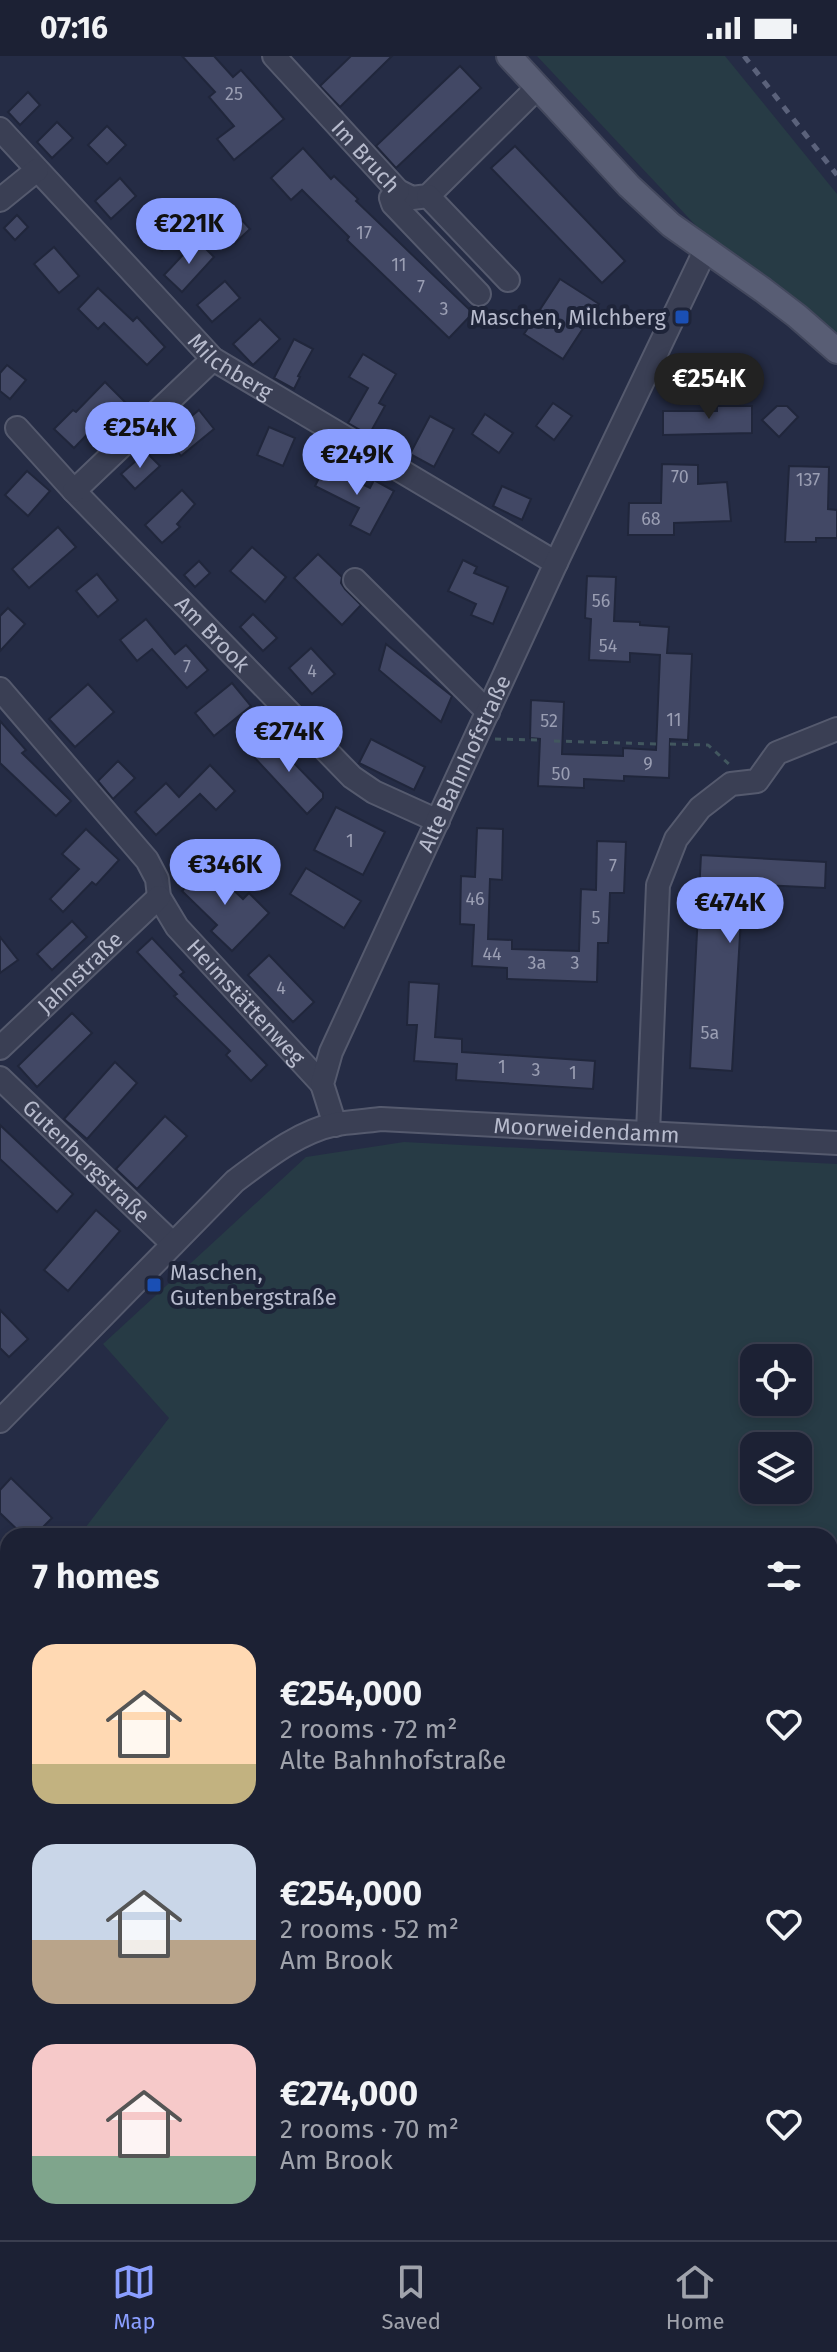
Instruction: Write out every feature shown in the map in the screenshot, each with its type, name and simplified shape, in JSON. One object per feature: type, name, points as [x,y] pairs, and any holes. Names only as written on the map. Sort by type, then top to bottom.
[{"type":"main road","points":[[509,56],[629,186],[671,225],[774,299],[837,351]]},
{"type":"street","name":"Im Bruch","points":[[274,56],[398,191],[412,198],[428,196],[538,87]]},
{"type":"street","name":"Milchberg","points":[[0,129],[213,359],[556,563]]},
{"type":"street","points":[[0,200],[37,170]]},
{"type":"street","points":[[398,191],[391,198],[393,204],[479,294]]},
{"type":"street","points":[[428,196],[508,280]]},
{"type":"street","name":"Alte Bahnhofstraße","points":[[322,1084],[331,1052],[556,563],[705,251]]},
{"type":"street","points":[[74,491],[213,359]]},
{"type":"street","name":"Am Brook","points":[[17,428],[74,491],[352,777],[374,792],[438,821]]},
{"type":"street","points":[[355,580],[488,712]]},
{"type":"street","name":"Heimstättenweg","points":[[1,692],[147,860],[157,879],[159,897],[177,927],[322,1084]]},
{"type":"street","points":[[648,1133],[658,885],[676,839],[700,808],[731,784],[757,781],[777,753],[837,729]]},
{"type":"street","name":"Jahnstraße","points":[[0,1048],[159,897]]},
{"type":"street","name":"Gutenbergstraße","points":[[0,1078],[173,1244]]},
{"type":"street","points":[[0,1421],[235,1181],[306,1134],[335,1125],[322,1084]]},
{"type":"street","name":"Moorweidendamm","points":[[335,1125],[381,1119],[837,1143]]},
{"type":"path","points":[[476,739],[540,740]]},
{"type":"path","points":[[554,741],[656,744]]},
{"type":"path","points":[[670,744],[708,745],[731,766],[731,784]]},
{"type":"shaded area","points":[[537,56],[725,56],[837,194],[837,338],[715,246]]},
{"type":"shaded area","points":[[404,1142],[837,1164],[837,1528],[85,1528],[169,1418],[103,1344],[306,1157]]},
{"type":"building","points":[[182,56],[214,56],[233,77],[241,70],[284,119],[234,160],[217,139],[234,126],[209,97],[215,92]]},
{"type":"building","points":[[351,56],[392,56],[340,107],[320,86]]},
{"type":"building","points":[[460,66],[481,88],[396,168],[376,146]]},
{"type":"building","points":[[28,92],[40,105],[20,125],[8,112]]},
{"type":"building","points":[[57,122],[73,138],[52,158],[37,142]]},
{"type":"building","points":[[107,126],[126,145],[107,164],[88,145]]},
{"type":"building","points":[[515,146],[625,261],[602,283],[491,168]]},
{"type":"building","points":[[303,148],[331,179],[334,176],[473,313],[449,338],[347,240],[349,237],[302,190],[291,200],[271,178]]},
{"type":"building","points":[[120,178],[136,196],[111,219],[95,201]]},
{"type":"building","points":[[231,208],[250,229],[235,243],[216,222]]},
{"type":"building","points":[[17,215],[28,227],[15,240],[4,228]]},
{"type":"building","points":[[150,217],[174,230],[162,251],[138,237]]},
{"type":"building","points":[[197,240],[214,257],[182,292],[164,275]]},
{"type":"building","points":[[54,247],[79,276],[59,293],[34,264]]},
{"type":"building","points":[[560,279],[599,304],[563,359],[524,334]]},
{"type":"building","points":[[225,281],[240,298],[212,322],[197,305]]},
{"type":"building","points":[[98,288],[133,321],[137,317],[165,347],[147,365],[104,323],[98,329],[78,309]]},
{"type":"building","points":[[260,319],[280,339],[253,365],[233,344]]},
{"type":"building","points":[[294,339],[313,349],[294,389],[274,378]]},
{"type":"building","points":[[363,354],[396,374],[379,403],[385,406],[369,435],[348,423],[368,388],[349,377]]},
{"type":"building","points":[[701,354],[738,357],[736,383],[699,379]]},
{"type":"building","points":[[7,365],[26,380],[10,399],[0,391],[0,373]]},
{"type":"building","points":[[105,382],[125,402],[105,422],[102,419],[74,448],[54,429],[73,410],[76,412]]},
{"type":"building","points":[[553,403],[572,416],[554,440],[536,426]]},
{"type":"building","points":[[717,406],[752,406],[752,433],[663,435],[663,411],[717,411]]},
{"type":"building","points":[[777,406],[787,406],[798,417],[779,437],[762,420]]},
{"type":"building","points":[[199,410],[214,429],[181,456],[166,437]]},
{"type":"building","points":[[485,414],[513,433],[499,453],[472,434]]},
{"type":"building","points":[[430,416],[454,429],[434,467],[410,454]]},
{"type":"building","points":[[269,427],[295,438],[283,466],[257,455]]},
{"type":"building","points":[[146,452],[160,466],[135,489],[121,474]]},
{"type":"building","points":[[662,464],[698,465],[698,484],[727,482],[731,521],[674,523],[674,535],[628,535],[629,503],[661,503]]},
{"type":"building","points":[[325,466],[370,488],[374,480],[394,491],[370,535],[350,525],[359,508],[315,486]]},
{"type":"building","points":[[789,466],[829,467],[828,509],[837,510],[837,538],[785,542]]},
{"type":"building","points":[[27,471],[50,491],[28,516],[5,495]]},
{"type":"building","points":[[502,486],[531,499],[522,520],[493,506]]},
{"type":"building","points":[[182,490],[195,504],[177,524],[180,527],[162,543],[145,525]]},
{"type":"building","points":[[58,527],[76,547],[29,588],[12,569]]},
{"type":"building","points":[[252,547],[286,577],[265,602],[230,571]]},
{"type":"building","points":[[318,554],[342,577],[341,583],[345,589],[361,605],[342,625],[294,578]]},
{"type":"building","points":[[463,560],[477,567],[474,573],[508,587],[493,624],[471,615],[476,604],[448,591]]},
{"type":"building","points":[[199,561],[210,573],[195,587],[184,575]]},
{"type":"building","points":[[97,574],[118,600],[98,617],[76,591]]},
{"type":"building","points":[[587,576],[616,577],[614,621],[669,627],[667,653],[692,654],[688,740],[670,739],[669,778],[624,776],[624,781],[584,779],[584,788],[538,786],[540,739],[530,738],[531,700],[564,702],[562,754],[623,756],[623,748],[656,750],[660,655],[630,653],[630,662],[589,660],[591,619],[585,618]]},
{"type":"building","points":[[8,608],[25,624],[0,651],[0,616]]},
{"type":"building","points":[[253,614],[277,638],[263,651],[240,627]]},
{"type":"building","points":[[146,619],[175,654],[186,645],[208,670],[187,688],[152,649],[137,661],[120,640]]},
{"type":"building","points":[[386,644],[452,696],[441,722],[379,670]]},
{"type":"building","points":[[311,648],[335,674],[312,694],[289,668]]},
{"type":"building","points":[[232,683],[251,706],[214,736],[195,713]]},
{"type":"building","points":[[88,684],[114,712],[75,747],[49,719]]},
{"type":"building","points":[[0,721],[26,750],[22,753],[71,801],[56,816],[0,763]]},
{"type":"building","points":[[274,735],[292,754],[288,757],[323,793],[323,798],[307,814],[253,756]]},
{"type":"building","points":[[371,739],[425,767],[414,790],[359,763]]},
{"type":"building","points":[[118,761],[135,778],[113,799],[98,781]]},
{"type":"building","points":[[210,765],[235,791],[216,810],[200,794],[156,835],[135,812],[166,783],[179,797]]},
{"type":"building","points":[[336,807],[385,832],[363,875],[314,850]]},
{"type":"building","points":[[477,828],[503,829],[502,880],[490,879],[488,939],[512,940],[512,949],[579,951],[581,889],[596,890],[597,841],[626,842],[624,893],[610,893],[608,943],[598,943],[597,982],[507,979],[507,968],[472,966],[474,925],[460,924],[461,876],[475,877]]},
{"type":"building","points":[[86,829],[119,860],[96,885],[92,882],[63,912],[50,899],[79,869],[62,854]]},
{"type":"building","points":[[701,855],[826,862],[825,888],[743,884],[732,1071],[690,1068]]},
{"type":"building","points":[[207,865],[243,899],[249,893],[269,913],[232,951],[211,931],[217,925],[182,891]]},
{"type":"building","points":[[306,868],[361,901],[344,928],[290,894]]},
{"type":"building","points":[[72,921],[87,937],[52,970],[37,954]]},
{"type":"building","points":[[0,937],[18,960],[0,973]]},
{"type":"building","points":[[152,938],[184,972],[180,975],[267,1065],[251,1081],[226,1055],[230,1051],[174,996],[177,994],[137,952]]},
{"type":"building","points":[[269,955],[314,1002],[293,1022],[248,975]]},
{"type":"building","points":[[409,982],[439,984],[435,1037],[462,1039],[462,1052],[595,1061],[593,1089],[456,1080],[457,1064],[414,1061],[417,1025],[407,1025]]},
{"type":"building","points":[[72,1013],[92,1033],[37,1087],[18,1066]]},
{"type":"building","points":[[115,1062],[137,1083],[87,1139],[64,1119]]},
{"type":"building","points":[[165,1116],[187,1136],[137,1189],[116,1169]]},
{"type":"building","points":[[0,1125],[73,1194],[57,1212],[0,1159]]},
{"type":"building","points":[[96,1210],[120,1231],[68,1291],[44,1270]]},
{"type":"building","points":[[0,1310],[28,1339],[9,1357],[0,1348]]},
{"type":"building","points":[[11,1478],[52,1518],[42,1528],[16,1528],[0,1513],[0,1490]]},
{"type":"railway","points":[[744,56],[837,175]]},
{"type":"place","name":"Maschen, Milchberg","points":[[682,317]]},
{"type":"place","name":"Maschen, Gutenbergstraße","points":[[154,1285]]}]
